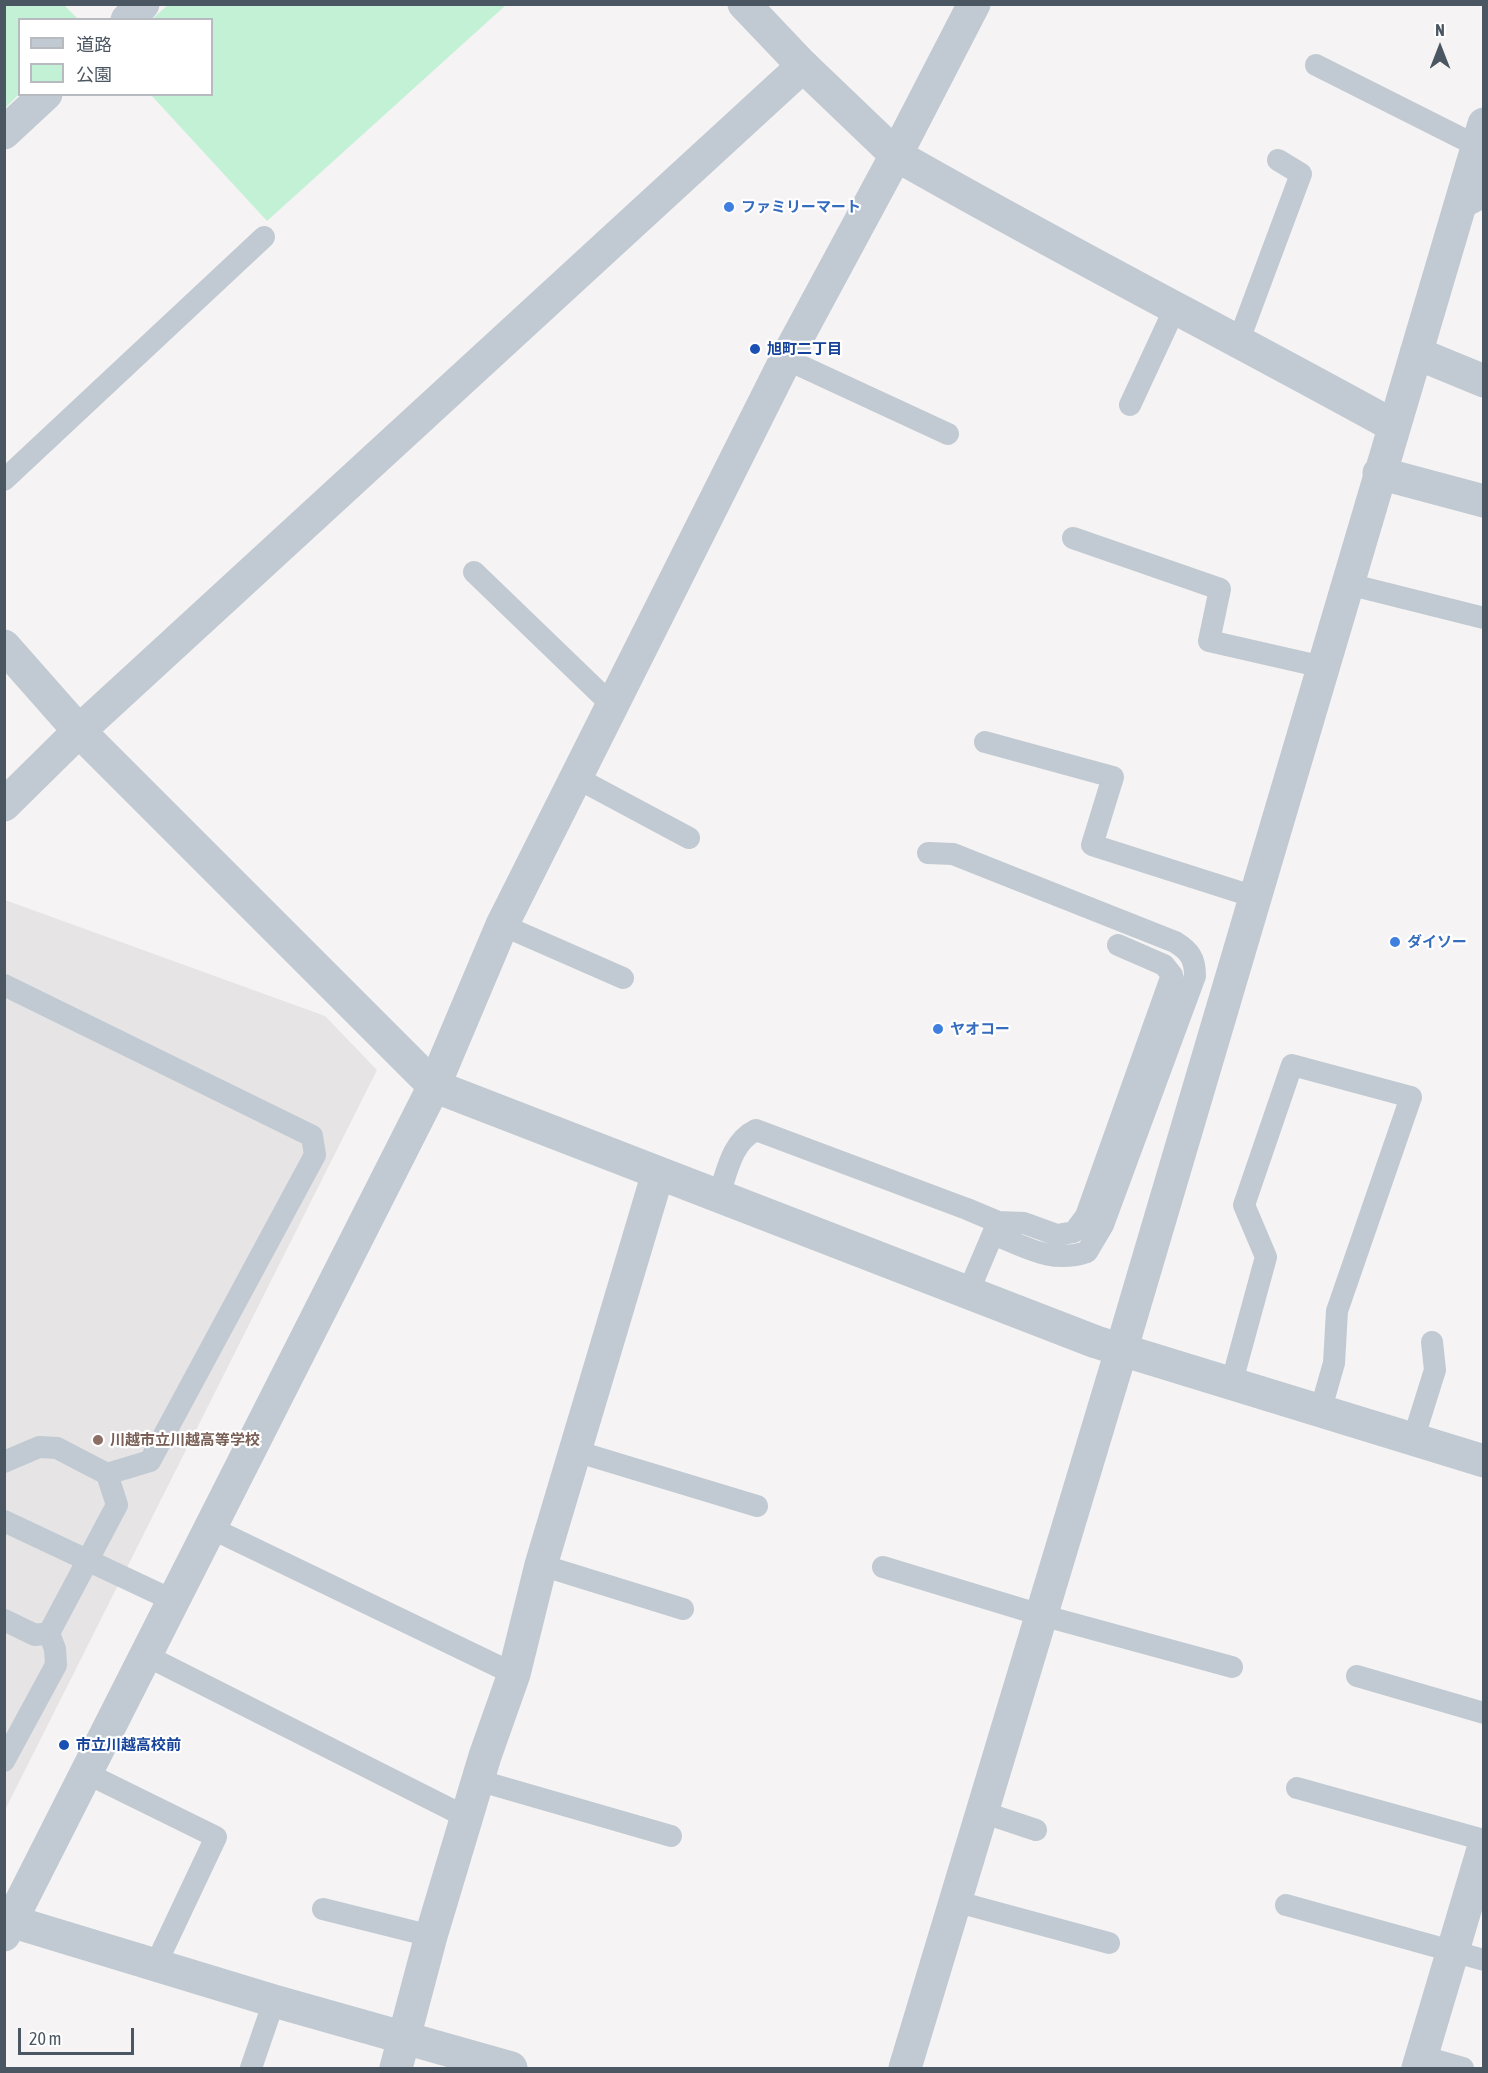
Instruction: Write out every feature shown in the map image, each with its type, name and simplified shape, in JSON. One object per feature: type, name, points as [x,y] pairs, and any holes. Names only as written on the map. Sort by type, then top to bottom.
[{"type":"street","points":[[129,18],[143,4]]},
{"type":"street","points":[[744,4],[803,66],[896,155],[1111,276],[1239,340],[1394,426]]},
{"type":"street","points":[[512,2068],[7,1926],[434,1086],[502,925],[614,707],[786,359],[974,4]]},
{"type":"street","points":[[4,805],[79,731],[803,66]]},
{"type":"street","points":[[4,133],[44,96]]},
{"type":"street","points":[[905,2068],[1121,1352],[1379,473],[1416,353],[1471,203],[1480,135]]},
{"type":"street","points":[[1416,353],[1484,381]]},
{"type":"street","points":[[1379,473],[1484,501]]},
{"type":"street","points":[[4,646],[79,731],[434,1086],[967,1295],[1121,1352],[1484,1461]]},
{"type":"street","points":[[396,2068],[466,1816],[514,1674],[540,1565],[658,1173]]},
{"type":"street","points":[[1420,2062],[1484,1846]]},
{"type":"lane","points":[[1316,65],[1480,135]]},
{"type":"lane","points":[[1239,340],[1301,174],[1278,160]]},
{"type":"lane","points":[[4,480],[264,237]]},
{"type":"lane","points":[[1130,405],[1175,308]]},
{"type":"lane","points":[[786,359],[948,434]]},
{"type":"lane","points":[[1073,538],[1220,589],[1209,641],[1323,667]]},
{"type":"lane","points":[[474,572],[614,707]]},
{"type":"lane","points":[[1348,584],[1484,618]]},
{"type":"lane","points":[[985,742],[1113,777],[1092,845],[1255,897]]},
{"type":"lane","points":[[577,778],[689,838]]},
{"type":"lane","points":[[718,1198],[736,1146],[746,1135],[756,1130],[995,1228],[1047,1255],[1069,1258],[1087,1252],[1107,1214],[1195,976],[1195,963],[1188,950],[1175,942],[953,854],[928,853]]},
{"type":"lane","points":[[502,925],[623,978]]},
{"type":"lane","points":[[995,1228],[1024,1223],[1057,1235],[1074,1233],[1086,1216],[1172,975],[1164,965],[1118,945]]},
{"type":"lane","points":[[4,985],[312,1136],[315,1155],[150,1461],[107,1474]]},
{"type":"lane","points":[[1231,1385],[1266,1257],[1244,1205],[1292,1065],[1411,1097],[1336,1311],[1334,1363],[1320,1412]]},
{"type":"lane","points":[[967,1295],[995,1228]]},
{"type":"lane","points":[[1413,1440],[1445,1373],[1432,1342]]},
{"type":"lane","points":[[4,1462],[39,1447],[57,1448],[107,1474],[117,1504],[49,1633],[55,1649],[56,1665],[4,1761]]},
{"type":"lane","points":[[574,1450],[757,1506]]},
{"type":"lane","points":[[4,1521],[172,1600]]},
{"type":"lane","points":[[209,1527],[514,1674]]},
{"type":"lane","points":[[540,1565],[683,1609]]},
{"type":"lane","points":[[883,1567],[1041,1615],[1232,1667]]},
{"type":"lane","points":[[4,1620],[35,1635],[49,1633]]},
{"type":"lane","points":[[145,1655],[466,1816]]},
{"type":"lane","points":[[1357,1676],[1484,1713]]},
{"type":"lane","points":[[86,1773],[216,1837],[155,1966]]},
{"type":"lane","points":[[477,1780],[671,1836]]},
{"type":"lane","points":[[1297,1788],[1484,1840]]},
{"type":"lane","points":[[982,1812],[1036,1830]]},
{"type":"lane","points":[[954,1901],[1109,1943]]},
{"type":"lane","points":[[1286,1905],[1484,1960]]},
{"type":"lane","points":[[323,1908],[431,1936]]},
{"type":"lane","points":[[252,2068],[274,2001]]},
{"type":"lane","points":[[1420,2062],[1462,2068]]},
{"type":"shaded area","name":"川越市立川越高等学校","points":[[5,900],[325,1016],[377,1070],[5,1810]]},
{"type":"green space","points":[[5,4],[64,5],[77,18],[18,18],[18,95],[5,108]]},
{"type":"green space","points":[[168,4],[506,5],[267,221],[152,96],[213,96],[213,18],[153,18]]},
{"type":"place","name":"ファミリーマート","points":[[729,207]]},
{"type":"place","name":"旭町二丁目","points":[[755,349]]},
{"type":"place","name":"ダイソー","points":[[1395,942]]},
{"type":"place","name":"ヤオコー","points":[[938,1029]]},
{"type":"place","name":"川越市立川越高等学校","points":[[98,1440]]},
{"type":"place","name":"市立川越高校前","points":[[64,1745]]}]
